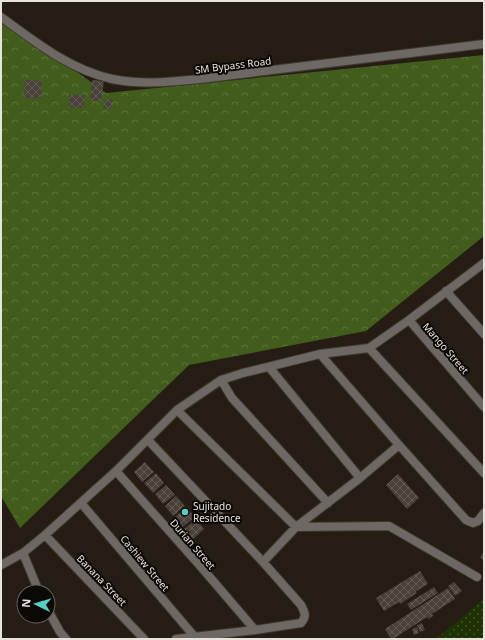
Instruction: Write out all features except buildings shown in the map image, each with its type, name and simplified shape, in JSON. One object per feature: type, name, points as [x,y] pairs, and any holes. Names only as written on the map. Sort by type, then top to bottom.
[{"type":"street","name":"SM Bypass Road","points":[[1,17],[56,56],[84,70],[111,79],[142,82],[200,80],[484,44]]},
{"type":"street","points":[[1,565],[23,553],[46,535],[116,471],[176,410],[221,380],[320,354],[369,348],[409,320],[484,263]]},
{"type":"street","points":[[446,291],[484,334]]},
{"type":"street","name":"Mango Street","points":[[409,320],[484,407]]},
{"type":"street","points":[[369,348],[484,473]]},
{"type":"street","points":[[320,354],[466,520],[473,523],[484,513]]},
{"type":"street","points":[[269,367],[360,478]]},
{"type":"street","points":[[221,380],[232,398],[328,503]]},
{"type":"street","points":[[176,410],[296,527],[389,526],[477,577]]},
{"type":"street","points":[[148,440],[263,562],[301,605],[306,613],[305,618],[301,623],[176,639]]},
{"type":"street","points":[[263,562],[296,527],[360,478],[399,445]]},
{"type":"street","name":"Durian Street","points":[[116,471],[255,630]]},
{"type":"street","name":"Cashiew Street","points":[[81,503],[194,636]]},
{"type":"street","name":"Banana Street","points":[[46,535],[144,639]]},
{"type":"street","points":[[23,553],[36,584]]},
{"type":"street","points":[[56,624],[66,639]]},
{"type":"green space","points":[[1,18],[106,93],[484,55],[484,236],[366,331],[189,365],[20,528],[1,496]]},
{"type":"green space","points":[[484,599],[484,639],[436,639]]},
{"type":"place","name":"Sujitado Residence","points":[[185,512]]}]
